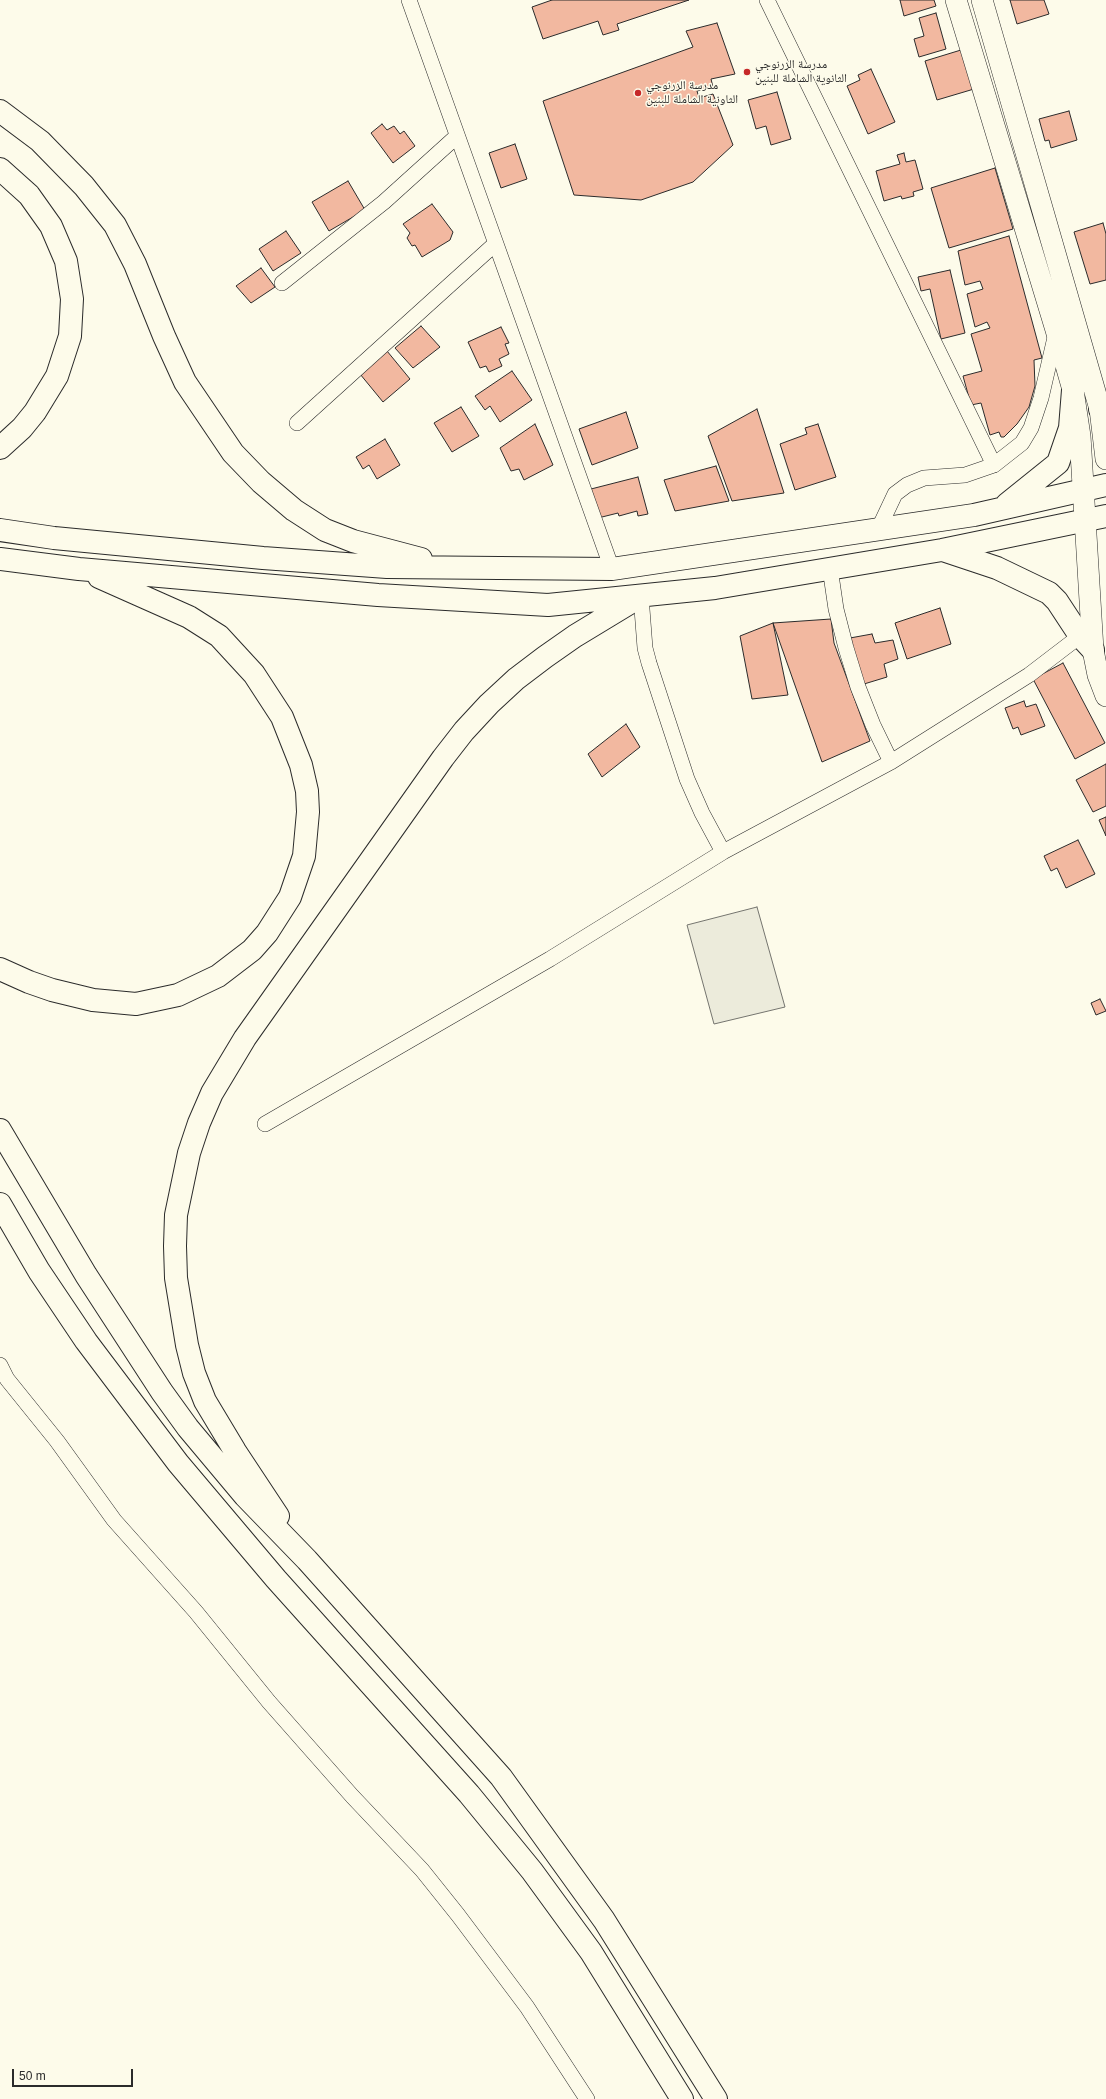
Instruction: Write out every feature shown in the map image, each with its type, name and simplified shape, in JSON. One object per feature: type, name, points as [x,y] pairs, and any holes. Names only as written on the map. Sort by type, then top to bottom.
[{"type":"highway","points":[[0,111],[40,141],[84,186],[115,225],[135,264],[164,336],[185,382],[233,454],[261,482],[294,510],[325,530],[380,549],[461,569]]},
{"type":"highway","points":[[0,169],[29,195],[51,226],[66,261],[72,299],[70,336],[57,376],[35,412],[22,428],[0,448]]},
{"type":"highway","points":[[1003,508],[1058,463],[1070,428],[1072,390]]},
{"type":"highway","points":[[0,530],[54,538],[262,558],[387,567],[461,569],[612,569],[878,530],[1003,508],[1084,488],[1106,485]]},
{"type":"highway","points":[[0,559],[79,569],[370,594],[548,605],[715,588],[942,550],[1085,522],[1106,516]]},
{"type":"highway","points":[[942,550],[997,568],[1044,590],[1057,601],[1086,643]]},
{"type":"highway","points":[[0,969],[52,990],[93,1000],[136,1004],[178,995],[199,987],[218,976],[252,950],[279,916],[290,897],[304,856],[308,812],[307,791],[301,766],[282,717],[254,674],[219,636],[189,617],[143,595],[79,569]]},
{"type":"highway","points":[[307,1560],[219,1426],[202,1394],[187,1345],[176,1278],[176,1214],[181,1183],[196,1130],[212,1093],[244,1038],[443,758],[464,731],[489,704],[522,675],[575,636],[641,596]]},
{"type":"highway","points":[[0,1130],[82,1268],[162,1392],[216,1463],[270,1524],[307,1560],[501,1777],[571,1872],[637,1969],[716,2099]]},
{"type":"highway","points":[[0,1204],[18,1236],[86,1341],[178,1463],[276,1579],[469,1794],[532,1871],[599,1964],[682,2099]]},
{"type":"highway","points":[[0,1216],[18,1236]]},
{"type":"main road","points":[[956,0],[1056,330],[1072,390],[1080,436],[1084,488],[1086,643],[1106,696]]},
{"type":"main road","points":[[982,0],[1103,412],[1106,459]]},
{"type":"street","points":[[409,0],[612,569]]},
{"type":"street","points":[[766,0],[994,465]]},
{"type":"street","points":[[282,283],[384,202],[457,136]]},
{"type":"street","points":[[297,424],[495,244]]},
{"type":"street","points":[[878,530],[895,494],[908,485],[924,478],[965,476],[994,465],[1022,443],[1032,428],[1041,398],[1056,330]]},
{"type":"street","points":[[830,568],[836,609],[858,687],[873,725],[891,762]]},
{"type":"street","points":[[641,596],[645,648],[649,663],[688,779],[702,813],[723,852]]},
{"type":"street","points":[[265,1124],[543,963],[723,852],[891,762],[1029,675],[1086,643]]},
{"type":"street","points":[[2,1376],[57,1441],[114,1520],[196,1612],[269,1702],[352,1796],[427,1875],[527,2007],[587,2099]]},
{"type":"shaded area","points":[[757,907],[785,1007],[714,1024],[687,925]]},
{"type":"building","points":[[552,0],[689,0],[617,24],[619,30],[603,35],[598,21],[543,39],[532,7]]},
{"type":"building","points":[[900,0],[934,0],[936,6],[904,16]]},
{"type":"building","points":[[1010,0],[1044,0],[1049,14],[1017,24]]},
{"type":"building","points":[[936,13],[946,49],[919,57],[914,39],[924,36],[919,18]]},
{"type":"building","points":[[717,23],[735,74],[711,79],[713,87],[697,91],[699,98],[713,94],[733,145],[693,182],[641,200],[574,195],[543,101],[693,47],[686,31]]},
{"type":"building","points":[[961,50],[974,89],[937,100],[925,61]]},
{"type":"building","points":[[871,69],[895,122],[868,134],[847,86],[860,80],[858,75]]},
{"type":"building","points":[[777,92],[791,139],[771,145],[766,126],[756,129],[748,100]]},
{"type":"building","points":[[1069,111],[1077,140],[1051,148],[1049,140],[1045,141],[1039,119]]},
{"type":"building","points":[[382,124],[387,130],[394,126],[400,134],[404,131],[415,146],[393,163],[371,133]]},
{"type":"building","points":[[515,144],[527,179],[501,188],[489,153]]},
{"type":"building","points":[[904,153],[906,162],[915,160],[923,189],[913,192],[914,196],[902,199],[901,196],[884,201],[876,171],[900,164],[897,155]]},
{"type":"building","points":[[995,168],[1013,229],[949,248],[931,188]]},
{"type":"building","points":[[348,181],[365,210],[329,231],[312,202]]},
{"type":"building","points":[[432,204],[453,232],[450,240],[422,257],[415,245],[412,246],[407,238],[410,233],[403,224]]},
{"type":"building","points":[[1103,223],[1106,234],[1106,280],[1090,284],[1074,232]]},
{"type":"building","points":[[286,231],[301,253],[273,271],[259,249]]},
{"type":"building","points":[[1009,236],[1042,358],[1034,360],[1035,386],[1029,407],[1017,424],[1004,437],[1001,437],[999,432],[990,435],[981,403],[971,405],[963,376],[982,371],[971,334],[990,328],[987,322],[975,327],[967,294],[983,289],[980,281],[965,285],[958,251]]},
{"type":"building","points":[[261,268],[275,287],[251,303],[236,286]]},
{"type":"building","points":[[950,270],[965,333],[941,339],[930,289],[921,291],[918,277]]},
{"type":"building","points":[[421,326],[440,347],[413,368],[395,348]]},
{"type":"building","points":[[501,327],[509,343],[505,344],[509,354],[499,359],[502,366],[489,372],[486,366],[480,368],[468,342]]},
{"type":"building","points":[[387,351],[410,379],[383,402],[360,374]]},
{"type":"building","points":[[512,371],[532,400],[500,422],[490,406],[485,410],[475,396]]},
{"type":"building","points":[[461,407],[479,436],[452,452],[434,423]]},
{"type":"building","points":[[757,409],[784,493],[732,501],[708,436]]},
{"type":"building","points":[[626,412],[638,448],[592,465],[579,429]]},
{"type":"building","points":[[535,424],[553,465],[524,480],[519,469],[511,471],[500,448]]},
{"type":"building","points":[[818,424],[836,477],[795,490],[780,444],[807,434],[805,428]]},
{"type":"building","points":[[385,439],[400,465],[377,479],[369,465],[363,469],[356,457]]},
{"type":"building","points":[[716,466],[729,501],[675,511],[664,480]]},
{"type":"building","points":[[638,477],[648,514],[638,516],[637,511],[619,516],[618,513],[598,518],[591,489]]},
{"type":"building","points":[[940,608],[951,644],[907,659],[895,623]]},
{"type":"building","points":[[831,619],[834,643],[870,741],[822,762],[773,623]]},
{"type":"building","points":[[773,623],[788,695],[752,699],[740,636]]},
{"type":"building","points":[[872,634],[875,643],[893,640],[898,659],[884,664],[887,677],[864,684],[850,638]]},
{"type":"building","points":[[1063,663],[1105,743],[1075,759],[1033,679]]},
{"type":"building","points":[[1024,701],[1026,707],[1036,704],[1045,726],[1021,735],[1018,727],[1013,729],[1005,708]]},
{"type":"building","points":[[626,724],[640,747],[602,777],[588,754]]},
{"type":"building","points":[[1106,764],[1106,806],[1093,812],[1076,780]]},
{"type":"building","points":[[1106,817],[1106,836],[1099,820]]},
{"type":"building","points":[[1078,840],[1095,874],[1066,888],[1057,868],[1051,871],[1044,856]]},
{"type":"building","points":[[1100,999],[1106,1011],[1096,1015],[1091,1003]]},
{"type":"place","name":"مدرسة الزرنوجي الثانوية الشاملة للبنين","points":[[747,72]]},
{"type":"place","name":"مدرسة الزرنوجي الثاونية الشاملة للبنين","points":[[638,93]]}]
